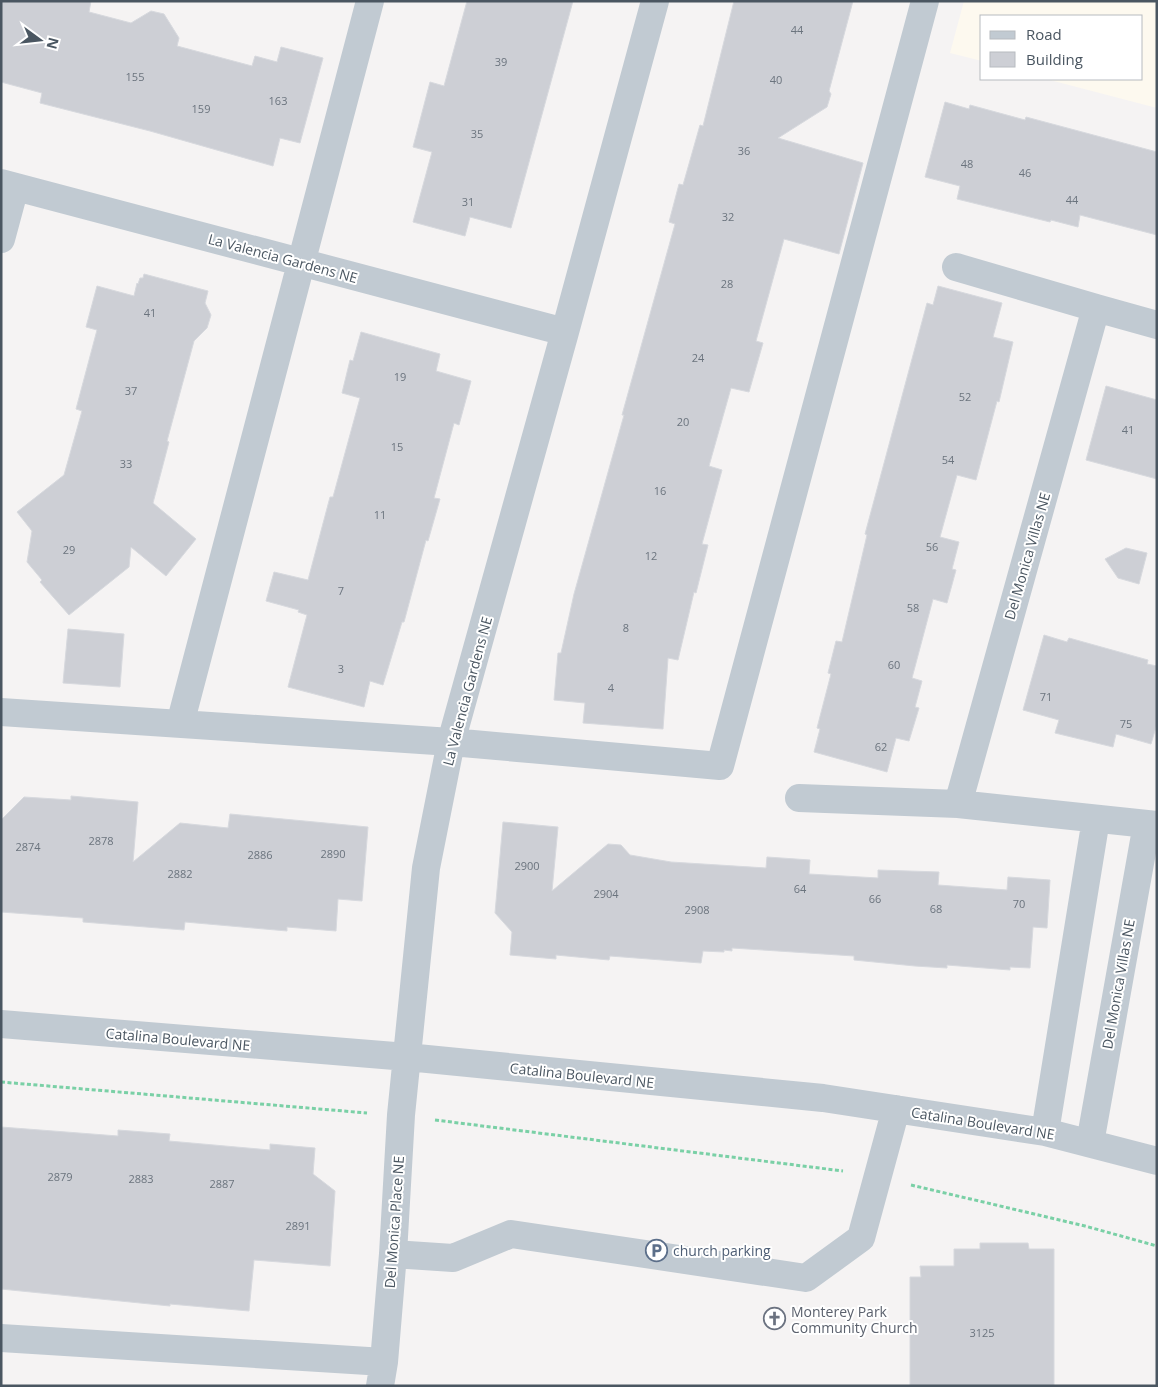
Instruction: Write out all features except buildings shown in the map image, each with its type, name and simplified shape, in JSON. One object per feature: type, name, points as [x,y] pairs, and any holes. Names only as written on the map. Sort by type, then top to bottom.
[{"type":"street","points":[[180,724],[370,1]]},
{"type":"street","name":"La Valencia Gardens NE","points":[[407,1058],[426,868],[451,742],[655,1]]},
{"type":"street","points":[[1,712],[451,742],[720,766],[925,1]]},
{"type":"street","points":[[1,240],[8,185]]},
{"type":"street","name":"La Valencia Gardens NE","points":[[8,185],[565,332]]},
{"type":"street","points":[[956,267],[1157,325]]},
{"type":"street","name":"Del Monica Villas NE","points":[[958,804],[1096,308]]},
{"type":"street","name":"Del Monica Villas NE","points":[[799,798],[958,804],[1152,825],[1090,1143]]},
{"type":"street","points":[[1045,1132],[1096,819]]},
{"type":"street","name":"Catalina Boulevard NE","points":[[1,1024],[407,1058],[823,1098],[1045,1132],[1157,1161]]},
{"type":"street","name":"Del Monica Place NE","points":[[382,1374],[393,1254],[401,1116],[407,1058]]},
{"type":"street","points":[[393,1254],[453,1258],[511,1234],[806,1278],[861,1238],[896,1109]]},
{"type":"street","points":[[1,1338],[382,1374]]},
{"type":"path","points":[[1,1082],[401,1116],[866,1174],[1085,1226],[1157,1246]]},
{"type":"shaded area","points":[[964,1],[1157,1],[1157,108],[1050,80],[1143,80],[1143,15],[980,15],[980,60],[950,53]]},
{"type":"place","name":"church parking","points":[[657,1250]]},
{"type":"place","name":"Monterey Park Community Church","points":[[775,1319]]}]
